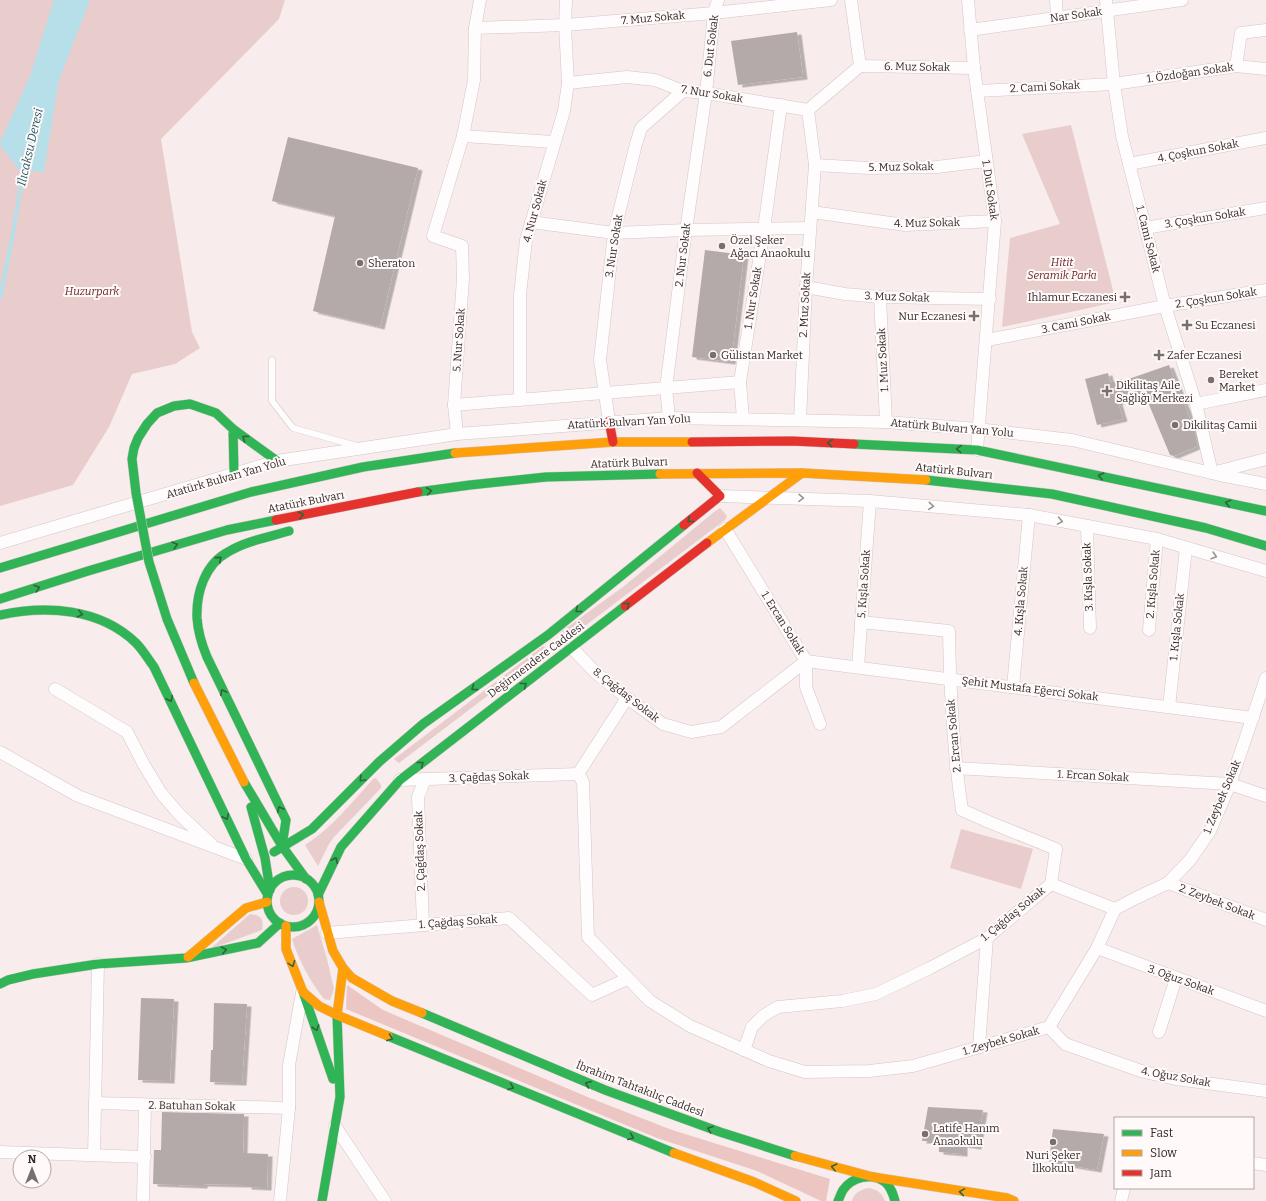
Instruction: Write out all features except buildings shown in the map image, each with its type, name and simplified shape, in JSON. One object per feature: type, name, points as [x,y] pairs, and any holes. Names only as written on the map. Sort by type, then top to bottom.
[{"type":"main road","points":[[277,461],[233,429],[216,413],[190,404],[174,406],[157,413],[147,424],[138,438],[132,459],[136,493],[149,562],[167,619],[192,680],[244,782],[282,846],[306,879]]},
{"type":"main road","points":[[609,421],[613,442]]},
{"type":"main road","points":[[233,429],[234,473]]},
{"type":"main road","name":"Atatürk Bulvarı","points":[[0,568],[251,492],[363,467],[456,453],[613,442],[792,441],[977,450],[1266,511]]},
{"type":"main road","points":[[697,473],[720,496]]},
{"type":"main road","name":"Atatürk Bulvarı","points":[[0,599],[227,530],[434,490],[538,478],[697,473],[802,473],[914,478],[1052,494],[1206,528],[1266,546]]},
{"type":"main road","name":"Değirmendere Caddesi","points":[[318,899],[341,847],[397,778],[568,651],[725,529],[802,473]]},
{"type":"main road","name":"Değirmendere Caddesi","points":[[265,858],[282,846],[312,830],[423,724],[548,635],[720,496]]},
{"type":"main road","points":[[318,520],[339,508]]},
{"type":"main road","points":[[282,846],[286,820],[206,657],[197,618],[203,585],[208,571],[216,560],[241,545],[297,529]]},
{"type":"main road","points":[[0,615],[10,612],[31,610],[72,612],[105,622],[134,640],[154,667],[246,859],[268,896]]},
{"type":"main road","points":[[548,635],[568,651]]},
{"type":"main road","points":[[186,958],[246,908],[268,896],[277,881],[288,876],[306,879],[312,883],[318,899],[315,915],[305,924],[292,927],[283,924],[271,914],[268,896],[265,858],[244,782]]},
{"type":"main road","name":"İbrahim Tahtakılıç Caddesi","points":[[318,899],[333,950],[343,968],[352,978],[392,1001],[605,1090],[720,1132],[815,1162],[874,1177],[1007,1198],[1014,1201]]},
{"type":"main road","points":[[0,984],[8,980],[33,974],[98,964],[186,958],[258,943],[283,924]]},
{"type":"main road","points":[[283,924],[286,949],[303,992],[340,1097]]},
{"type":"main road","points":[[322,1201],[340,1097],[337,1015],[343,968]]},
{"type":"main road","points":[[303,992],[319,1006],[337,1015],[650,1144],[754,1182],[796,1201]]},
{"type":"main road","points":[[838,1201],[844,1187],[850,1181],[865,1176],[874,1177],[883,1181],[890,1188],[895,1201]]},
{"type":"street","points":[[480,0],[475,28],[474,80],[463,136],[554,142]]},
{"type":"street","name":"4. Nur Sokak","points":[[520,400],[520,295],[526,240],[564,111],[568,83],[565,25],[566,0]]},
{"type":"street","name":"6. Dut Sokak","points":[[706,93],[714,13],[718,0]]},
{"type":"street","name":"7. Muz Sokak","points":[[475,28],[565,25],[714,13],[831,0]]},
{"type":"street","points":[[808,110],[860,66],[851,0]]},
{"type":"street","name":"1. Dut Sokak","points":[[968,0],[976,91],[995,221],[987,340],[977,450]]},
{"type":"street","points":[[1056,0],[1057,17]]},
{"type":"street","name":"Nar Sokak","points":[[970,30],[1057,17],[1106,5],[1182,0]]},
{"type":"street","name":"1. Cami Sokak","points":[[1106,5],[1114,84],[1122,136],[1165,306],[1196,404],[1212,473]]},
{"type":"street","points":[[1236,66],[1241,33],[1266,30]]},
{"type":"street","name":"6. Muz Sokak","points":[[860,66],[974,68]]},
{"type":"street","name":"1. Özdoğan Sokak","points":[[1114,84],[1236,66],[1266,69]]},
{"type":"street","name":"7. Nur Sokak","points":[[568,83],[627,77],[655,80],[684,91],[706,93],[808,110]]},
{"type":"street","name":"2. Cami Sokak","points":[[976,91],[1114,84]]},
{"type":"street","name":"3. Nur Sokak","points":[[609,421],[600,360],[614,233],[641,128],[684,91]]},
{"type":"street","name":"2. Nur Sokak","points":[[669,418],[666,388],[686,230],[706,93]]},
{"type":"street","name":"1. Nur Sokak","points":[[743,419],[740,382],[764,229],[781,105]]},
{"type":"street","name":"2. Muz Sokak","points":[[800,420],[806,287],[815,165],[808,110]]},
{"type":"street","name":"5. Nur Sokak","points":[[457,434],[454,405],[463,279],[462,246],[433,236],[463,136]]},
{"type":"street","name":"4. Çoşkun Sokak","points":[[1129,164],[1266,138]]},
{"type":"street","name":"5. Muz Sokak","points":[[815,165],[868,168],[937,167],[986,161]]},
{"type":"street","name":"3. Çoşkun Sokak","points":[[1145,228],[1266,208]]},
{"type":"street","name":"4. Muz Sokak","points":[[812,212],[905,225],[995,221]]},
{"type":"street","points":[[531,222],[614,233],[810,228]]},
{"type":"street","name":"3. Muz Sokak","points":[[806,287],[845,294],[880,297],[990,299]]},
{"type":"street","name":"2. Çoşkun Sokak","points":[[1165,306],[1266,290]]},
{"type":"street","name":"1. Muz Sokak","points":[[880,297],[886,422]]},
{"type":"street","name":"3. Cami Sokak","points":[[987,340],[1165,306]]},
{"type":"street","points":[[454,405],[740,382]]},
{"type":"street","points":[[1196,404],[1266,390]]},
{"type":"street","name":"Atatürk Bulvarı Yan Yolu","points":[[0,543],[140,503],[277,461],[457,434],[609,421],[669,418],[886,422],[978,429],[1072,440],[1212,473],[1266,484]]},
{"type":"street","points":[[1212,473],[1266,459]]},
{"type":"street","points":[[720,496],[870,501],[1029,515],[1157,538],[1266,571]]},
{"type":"street","name":"5. Kışla Sokak","points":[[858,667],[870,501]]},
{"type":"street","name":"4. Kışla Sokak","points":[[1013,687],[1029,515]]},
{"type":"street","name":"3. Kışla Sokak","points":[[1087,526],[1090,628]]},
{"type":"street","name":"1. Ercan Sokak","points":[[725,529],[806,661],[806,687],[820,724]]},
{"type":"street","name":"2. Kışla Sokak","points":[[1149,630],[1157,538]]},
{"type":"street","name":"1. Kışla Sokak","points":[[1169,707],[1186,548]]},
{"type":"street","name":"2. Ercan Sokak","points":[[861,622],[949,631],[950,679],[956,768],[962,810]]},
{"type":"street","name":"8. Çağdaş Sokak","points":[[568,651],[627,698],[663,724],[691,732],[721,727],[806,661]]},
{"type":"street","name":"Şehit Mustafa Eğerci Sokak","points":[[806,661],[1253,718]]},
{"type":"street","name":"1. Zeybek Sokak","points":[[578,774],[583,782],[588,937],[627,979],[650,1001],[690,1026],[769,1061],[805,1072],[869,1071],[913,1066],[1049,1027],[1097,948],[1115,909],[1168,883],[1190,860],[1210,831],[1230,784],[1266,678]]},
{"type":"street","points":[[55,689],[127,732],[144,765],[161,793],[179,814],[215,847]]},
{"type":"street","points":[[578,774],[627,698]]},
{"type":"street","points":[[0,752],[78,796],[246,859]]},
{"type":"street","name":"1. Ercan Sokak","points":[[956,768],[1230,784],[1266,796]]},
{"type":"street","name":"3. Çağdaş Sokak","points":[[397,778],[425,779],[578,774]]},
{"type":"street","name":"2. Çağdaş Sokak","points":[[422,924],[418,797],[425,779]]},
{"type":"street","name":"1. Çağdaş Sokak","points":[[744,1050],[752,1027],[763,1016],[778,1007],[842,1001],[876,994],[987,938],[1051,884],[1056,849],[962,810]]},
{"type":"street","name":"2. Zeybek Sokak","points":[[1168,883],[1266,920]]},
{"type":"street","points":[[1051,884],[1115,909]]},
{"type":"street","name":"1. Çağdaş Sokak","points":[[327,933],[509,918],[592,995],[627,979]]},
{"type":"street","points":[[979,1047],[987,938]]},
{"type":"street","name":"3. Oğuz Sokak","points":[[1097,948],[1266,1011]]},
{"type":"street","points":[[94,1155],[98,964]]},
{"type":"street","points":[[1159,1032],[1176,978]]},
{"type":"street","points":[[280,1201],[289,1108],[289,1065],[303,992]]},
{"type":"street","name":"4. Oğuz Sokak","points":[[1049,1027],[1065,1044],[1144,1072],[1176,1079],[1266,1090]]},
{"type":"street","name":"2. Batuhan Sokak","points":[[95,1103],[289,1108]]},
{"type":"street","points":[[143,1201],[146,1105]]},
{"type":"street","points":[[335,1126],[385,1201]]},
{"type":"street","points":[[0,1152],[145,1157]]},
{"type":"street","points":[[1254,1163],[1266,1165]]},
{"type":"street","points":[[1121,1201],[1124,1189]]},
{"type":"lane","points":[[272,360],[272,401],[293,428],[362,448]]},
{"type":"green space","name":"Huzurpark","points":[[0,0],[285,0],[279,19],[161,139],[192,332],[200,348],[175,364],[132,374],[109,427],[73,485],[0,506]]},
{"type":"green space","name":"Hitit Seramik Parkı","points":[[1071,125],[1116,302],[1002,327],[1010,238],[1060,224],[1022,134]]},
{"type":"green space","points":[[720,508],[727,516],[725,520],[565,641],[558,634],[623,587]]},
{"type":"green space","points":[[543,646],[548,650],[399,763],[394,759]]},
{"type":"green space","points":[[376,778],[381,785],[381,788],[334,837],[318,866],[305,845],[333,823],[373,779]]},
{"type":"green space","points":[[961,829],[1033,849],[1021,889],[950,868]]},
{"type":"green space","points":[[294,887],[304,891],[308,901],[304,911],[294,915],[284,911],[280,901],[284,891]]},
{"type":"green space","points":[[250,914],[257,915],[261,918],[263,923],[262,930],[210,949]]},
{"type":"green space","points":[[317,925],[334,989],[330,1000],[324,999],[314,985],[298,955],[292,939]]},
{"type":"green space","points":[[868,1188],[879,1192],[885,1201],[852,1201],[858,1192]]},
{"type":"shaded area","points":[[347,985],[383,1010],[590,1098],[672,1130],[830,1179],[826,1201],[821,1201],[757,1171],[657,1138],[346,1009]]},
{"type":"water","points":[[54,0],[90,0],[59,80],[44,172],[19,170],[0,143],[30,76]]},
{"type":"waterway","name":"Ilıcaksu Deresi","points":[[0,298],[13,234],[24,165]]},
{"type":"traffic: fast","points":[[194,683],[167,619],[149,562],[136,493],[132,459],[138,438],[147,424],[157,413],[174,406],[190,404],[216,413],[233,429]]},
{"type":"traffic: fast","points":[[234,473],[233,429],[277,461]]},
{"type":"traffic: fast","points":[[854,444],[977,450],[1266,511]]},
{"type":"traffic: fast","points":[[0,568],[251,492],[363,467],[455,453]]},
{"type":"traffic: fast","points":[[418,492],[546,477],[660,474]]},
{"type":"traffic: fast","points":[[926,480],[1052,494],[1206,528],[1266,546]]},
{"type":"traffic: fast","points":[[0,599],[227,530],[276,520]]},
{"type":"traffic: fast","points":[[274,852],[312,829],[379,762],[423,724],[548,635],[684,525]]},
{"type":"traffic: fast","points":[[282,846],[286,820],[207,657],[199,633],[197,608],[200,589],[204,580],[213,564],[220,557],[242,545],[289,531]]},
{"type":"traffic: fast","points":[[318,895],[341,847],[400,780],[625,606]]},
{"type":"traffic: fast","points":[[0,615],[36,610],[72,612],[106,622],[122,631],[136,643],[154,667],[246,859],[268,895]]},
{"type":"traffic: fast","points":[[244,782],[282,846],[306,879]]},
{"type":"traffic: fast","points":[[251,807],[265,858],[270,890]]},
{"type":"traffic: fast","points":[[293,875],[303,877],[311,883],[317,891],[319,901],[317,911],[311,919],[303,925],[293,927],[283,925],[275,919],[269,911],[267,901],[269,891],[275,883],[283,877],[293,875]]},
{"type":"traffic: fast","points":[[0,984],[8,980],[33,974],[98,964],[186,958],[258,943],[280,923]]},
{"type":"traffic: fast","points":[[303,992],[333,1079]]},
{"type":"traffic: fast","points":[[422,1013],[605,1090],[720,1132],[795,1156]]},
{"type":"traffic: fast","points":[[322,1201],[340,1097],[337,1015]]},
{"type":"traffic: fast","points":[[388,1036],[674,1153]]},
{"type":"traffic: fast","points":[[838,1201],[842,1191],[852,1182],[862,1177],[874,1177],[885,1182],[893,1193],[895,1201]]},
{"type":"traffic: slow","points":[[455,453],[613,442],[692,442]]},
{"type":"traffic: slow","points":[[707,543],[802,473]]},
{"type":"traffic: slow","points":[[660,474],[802,473],[926,480]]},
{"type":"traffic: slow","points":[[194,683],[244,782]]},
{"type":"traffic: slow","points":[[188,957],[246,908],[267,902]]},
{"type":"traffic: slow","points":[[319,902],[333,951],[343,968],[352,978],[392,1001],[422,1013]]},
{"type":"traffic: slow","points":[[286,926],[286,949],[303,992],[319,1006],[388,1036]]},
{"type":"traffic: slow","points":[[337,1015],[343,968]]},
{"type":"traffic: slow","points":[[674,1153],[754,1182],[796,1201]]},
{"type":"traffic: slow","points":[[795,1156],[873,1177],[1007,1198],[1014,1201]]},
{"type":"traffic: jam","points":[[609,421],[613,442]]},
{"type":"traffic: jam","points":[[692,442],[792,441],[854,444]]},
{"type":"traffic: jam","points":[[684,525],[720,496],[697,473]]},
{"type":"traffic: jam","points":[[276,520],[418,492]]},
{"type":"traffic: jam","points":[[625,606],[707,543]]},
{"type":"place","name":"Özel Şeker Ağacı Anaokulu","points":[[722,246]]},
{"type":"place","name":"Sheraton","points":[[360,263]]},
{"type":"place","name":"Ihlamur Eczanesi","points":[[1125,297]]},
{"type":"place","name":"Nur Eczanesi","points":[[974,316]]},
{"type":"place","name":"Su Eczanesi","points":[[1187,325]]},
{"type":"place","name":"Gülistan Market","points":[[713,355]]},
{"type":"place","name":"Zafer Eczanesi","points":[[1159,355]]},
{"type":"place","name":"Bereket Market","points":[[1211,380]]},
{"type":"place","name":"Dikilitaş Aile Sağlığı Merkezi","points":[[1107,391]]},
{"type":"place","name":"Dikilitaş Camii","points":[[1175,425]]},
{"type":"place","name":"Latife Hanım Anaokulu","points":[[925,1134]]},
{"type":"place","name":"Nuri Şeker İlkokulu","points":[[1053,1142]]}]
